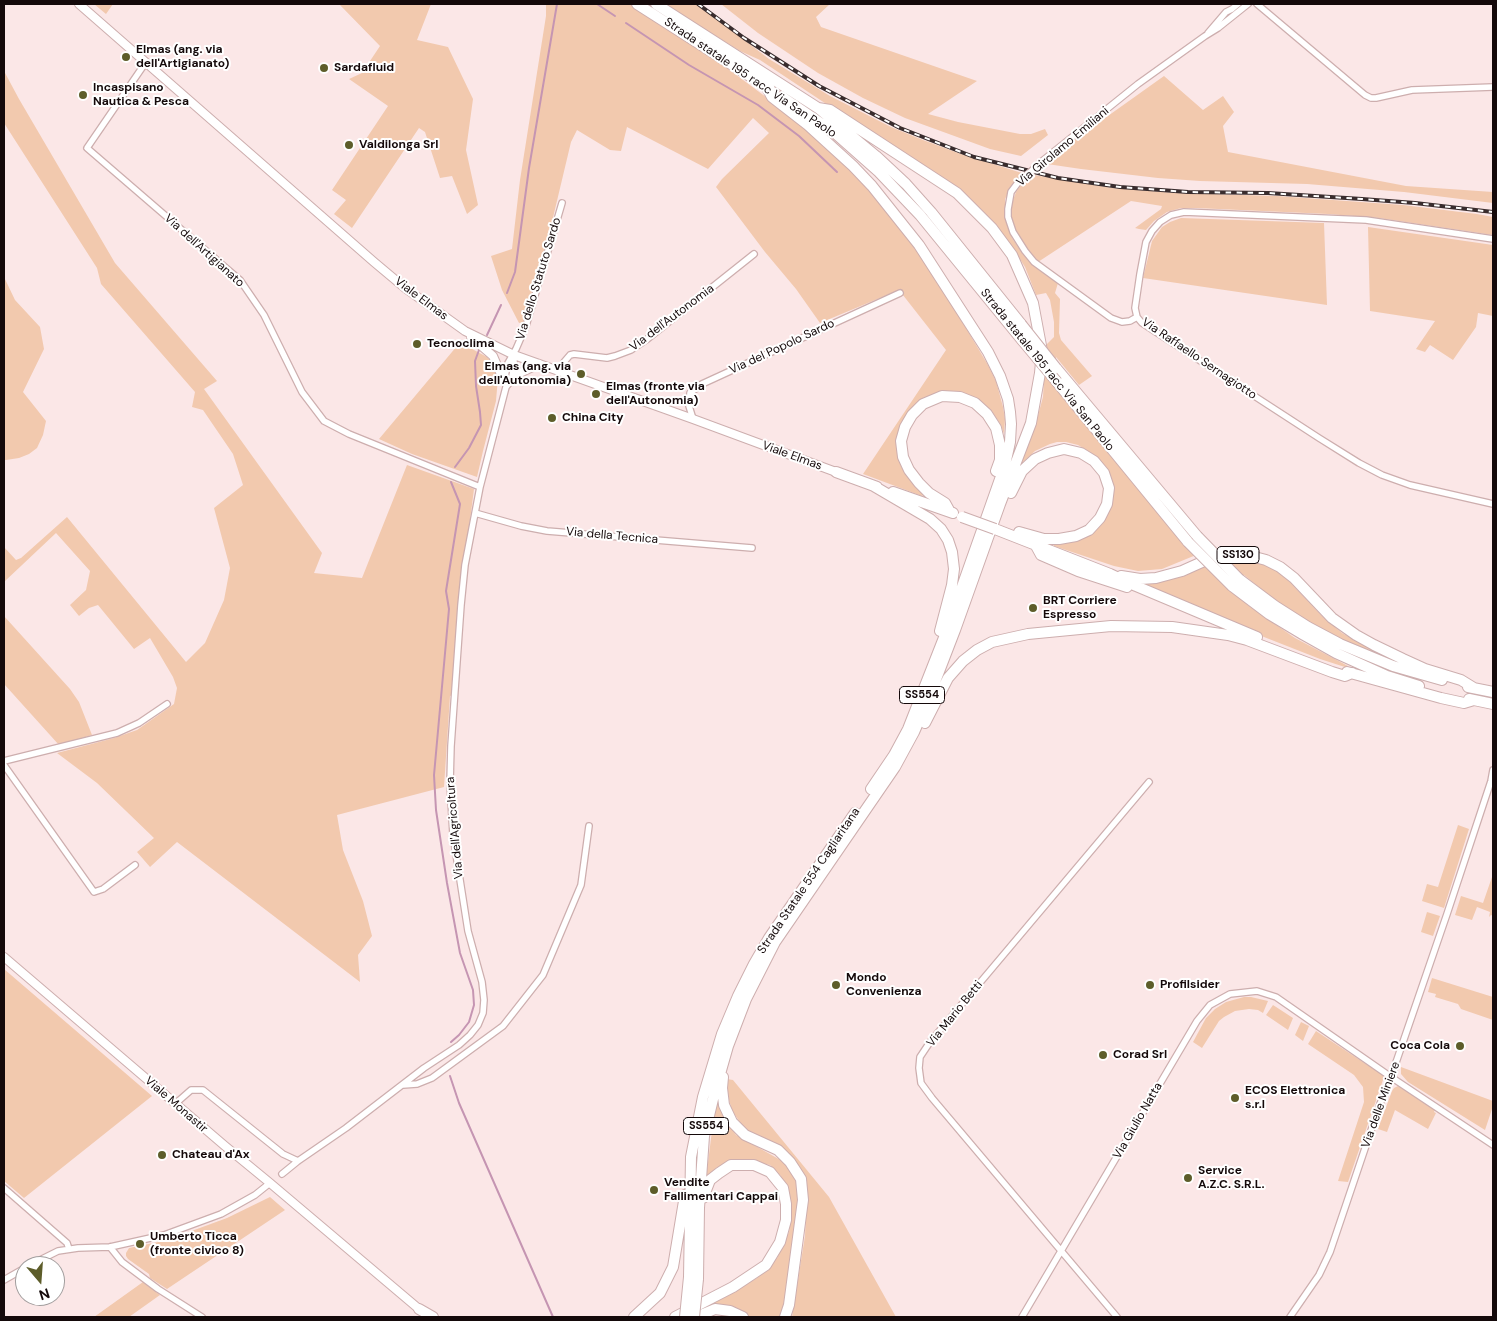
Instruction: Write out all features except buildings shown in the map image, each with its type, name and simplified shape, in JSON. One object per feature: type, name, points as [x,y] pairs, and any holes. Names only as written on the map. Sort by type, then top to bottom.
[{"type":"highway","name":"Strada statale 195 racc Via San Paolo","points":[[637,4],[701,39],[818,108],[906,184],[931,212],[957,247],[1193,539]]},
{"type":"highway","name":"Strada statale 195 racc Via San Paolo","points":[[656,4],[766,86],[835,133],[879,172],[925,221],[1057,382],[1193,539],[1270,614],[1304,636],[1336,653],[1387,676],[1427,689],[1474,700]]},
{"type":"highway","points":[[766,86],[772,97],[820,136],[872,186],[919,245],[988,352],[1000,376],[1008,399],[1011,424],[1010,466]]},
{"type":"highway","points":[[818,108],[830,110],[957,193],[992,228],[1012,255],[1033,303],[1042,351],[1038,392],[1031,423],[1010,466]]},
{"type":"highway","points":[[950,512],[945,503],[928,493],[910,470],[904,457],[902,441],[905,427],[912,415],[923,404],[942,396],[960,397],[975,403],[987,414],[996,428],[1000,445],[1000,460],[985,504],[988,514]]},
{"type":"highway","points":[[836,472],[995,529],[1044,539],[1076,536],[1090,530],[1100,518],[1107,504],[1109,488],[1104,473],[1094,461],[1081,453],[1064,449],[1034,459],[1022,470],[1008,498],[1000,504]]},
{"type":"highway","name":"Strada Statale 554 Cagliaritana","points":[[685,1317],[693,1278],[704,1136],[728,1046],[746,999],[776,942],[895,767],[914,732],[955,630],[1000,504],[1010,466]]},
{"type":"highway","name":"Strada Statale 554 Cagliaritana","points":[[695,1317],[692,1157],[703,1097],[722,1034],[738,996],[769,938],[894,754],[908,729],[945,635],[988,514],[1010,466]]},
{"type":"highway","points":[[872,485],[930,519],[945,535],[952,552],[954,568],[952,585],[938,638],[922,679],[918,704]]},
{"type":"highway","name":"SS130","points":[[1017,534],[1035,544],[1280,647],[1352,673],[1441,698],[1464,703],[1474,700],[1493,704]]},
{"type":"highway","points":[[1035,544],[1041,555],[1078,571],[1125,588],[1134,585]]},
{"type":"highway","name":"SS130","points":[[1110,574],[1140,579],[1156,578],[1212,558],[1230,554],[1247,555],[1266,560],[1280,567],[1294,578],[1332,618],[1374,646],[1425,669],[1461,680],[1474,688],[1493,692]]},
{"type":"highway","name":"Strada statale 195 racc Via San Paolo","points":[[1235,582],[1308,627],[1357,652],[1423,676],[1474,688]]},
{"type":"highway","points":[[895,767],[912,748],[948,678],[963,661],[977,650],[992,642],[1008,638],[1028,634],[1110,626],[1172,626],[1247,640],[1332,672],[1345,676],[1352,673]]},
{"type":"highway","points":[[728,1046],[722,1088],[724,1105],[732,1122],[745,1135],[778,1150],[790,1162],[801,1179],[804,1200],[786,1317]]},
{"type":"highway","points":[[634,1317],[660,1293],[674,1267],[692,1157]]},
{"type":"highway","points":[[675,1317],[734,1287],[766,1265],[780,1242],[786,1220],[786,1204],[782,1188],[770,1172],[754,1165],[731,1165],[718,1173],[710,1180],[699,1208]]},
{"type":"highway","points":[[695,1317],[715,1310],[730,1311],[743,1317]]},
{"type":"highway","points":[[421,1313],[433,1317]]},
{"type":"main road","name":"Viale Elmas","points":[[79,4],[380,267],[436,311],[464,330],[514,355],[836,472]]},
{"type":"main road","points":[[464,330],[493,356],[507,382],[539,364]]},
{"type":"main road","name":"Viale Monastir","points":[[4,957],[421,1313]]},
{"type":"street","points":[[1227,4],[1226,12],[1231,18]]},
{"type":"street","name":"Via Girolamo Emiliani","points":[[1205,36],[1226,12],[1238,4]]},
{"type":"street","name":"Via Girolamo Emiliani","points":[[1137,317],[1130,321],[1122,322],[1111,318],[1034,262],[1013,232],[1008,217],[1009,199],[1014,188],[1041,162],[1138,84],[1248,4]]},
{"type":"street","points":[[1257,4],[1365,95],[1371,98],[1412,90],[1493,87]]},
{"type":"street","name":"Via dell'Artigianato","points":[[146,62],[87,148],[240,280],[264,315],[302,392],[324,421],[349,434],[480,488]]},
{"type":"street","name":"Via dello Statuto Sardo","points":[[514,355],[526,326],[562,203]]},
{"type":"street","name":"Via Raffaello Sernagiotto","points":[[1493,240],[1366,220],[1184,212],[1171,215],[1160,222],[1146,242],[1135,308],[1137,317],[1142,323],[1302,428],[1366,467],[1410,485],[1493,504]]},
{"type":"street","name":"Via dell'Autonomia","points":[[560,371],[568,357],[574,354],[607,358],[631,350],[754,254]]},
{"type":"street","name":"Via del Popolo Sardo","points":[[693,419],[689,406],[690,393],[702,384],[900,293]]},
{"type":"street","name":"Via dell'Agricoltura","points":[[282,1174],[459,1045],[470,1036],[478,1025],[483,1013],[482,982],[468,930],[454,834],[450,783],[465,565],[480,488],[507,382],[508,363],[514,355]]},
{"type":"street","name":"Via della Tecnica","points":[[475,513],[547,531],[752,548]]},
{"type":"street","points":[[4,761],[117,733],[139,723],[167,704]]},
{"type":"street","points":[[4,766],[94,892],[103,889],[135,865]]},
{"type":"street","name":"Via delle Miniere","points":[[1290,1317],[1319,1275],[1330,1252],[1447,914],[1493,770]]},
{"type":"street","name":"Via Mario Betti","points":[[1117,1317],[932,1098],[922,1083],[918,1068],[920,1057],[930,1042],[1149,782]]},
{"type":"street","points":[[402,1085],[417,1084],[432,1078],[503,1026],[543,975],[581,885],[589,826]]},
{"type":"street","name":"Via Giulio Natta","points":[[1022,1317],[1197,1021],[1210,1005],[1230,994],[1256,991],[1276,997],[1493,1145]]},
{"type":"street","points":[[175,1104],[192,1090],[202,1090],[283,1154],[298,1161]]},
{"type":"street","points":[[48,1256],[58,1251],[69,1249],[110,1247],[164,1235],[221,1214],[255,1195],[270,1183]]},
{"type":"street","points":[[4,1188],[67,1243],[69,1249]]},
{"type":"street","points":[[110,1247],[122,1262],[158,1289],[202,1317]]},
{"type":"street","points":[[4,1280],[15,1274]]},
{"type":"shaded area","points":[[94,4],[113,4],[106,14]]},
{"type":"shaded area","points":[[339,4],[431,4],[417,40],[448,47],[473,99],[466,150],[478,205],[467,214],[452,176],[440,178],[425,132],[419,128],[352,228],[334,214],[346,200],[332,190],[388,106],[349,79],[362,73],[380,46]]},
{"type":"shaded area","points":[[546,4],[700,4],[769,59],[830,96],[891,127],[923,140],[1022,173],[1013,184],[1005,199],[1005,214],[1012,238],[1022,253],[1058,283],[1055,293],[1060,299],[1059,333],[1061,340],[1092,376],[1079,385],[1056,357],[1057,388],[1156,511],[1196,555],[1162,569],[1138,571],[1114,566],[1054,546],[1054,543],[1094,531],[1103,523],[1111,503],[1104,465],[1093,454],[1078,445],[1066,442],[1050,444],[1035,451],[1021,464],[1034,430],[1043,397],[1046,345],[1054,337],[1054,322],[1050,300],[1046,293],[1036,295],[1025,267],[1009,242],[983,211],[965,196],[760,60],[740,51],[706,30],[696,47],[786,112],[825,144],[874,194],[908,237],[963,323],[996,381],[1005,419],[1004,434],[1001,425],[991,410],[976,399],[926,399],[897,450],[905,473],[924,495],[922,496],[863,474],[946,350],[899,290],[820,323],[796,289],[765,252],[716,187],[769,133],[753,118],[708,169],[627,127],[621,151],[610,150],[577,130],[571,142],[546,247],[542,254],[524,322],[519,323],[502,290],[491,256],[512,249],[520,180],[546,16]]},
{"type":"shaded area","points":[[721,4],[830,4],[816,17],[821,27],[977,81],[928,114],[1020,134],[1031,134],[1045,129],[1048,135],[1021,156],[990,149],[905,118],[863,98],[818,73],[758,33]]},
{"type":"shaded area","points":[[4,71],[115,263],[217,381],[204,389],[322,553],[314,573],[362,578],[407,465],[474,489],[458,614],[453,695],[450,696],[444,787],[337,815],[343,850],[363,901],[372,936],[358,955],[360,982],[177,842],[150,867],[137,852],[154,838],[97,783],[57,753],[137,730],[174,704],[177,688],[173,677],[150,638],[134,649],[98,605],[89,608],[79,616],[70,605],[86,590],[90,571],[56,533],[4,582],[4,547],[16,560],[21,558],[67,517],[186,662],[205,643],[224,600],[230,568],[214,508],[243,485],[233,454],[203,410],[192,407],[195,392],[101,284],[97,268],[4,123]]},
{"type":"shaded area","points":[[1164,76],[1203,110],[1223,96],[1234,112],[1223,126],[1228,152],[1406,186],[1493,192],[1493,203],[1404,192],[1307,184],[1158,178],[1047,164],[1077,138]]},
{"type":"shaded area","points":[[1034,175],[1112,188],[1175,193],[1277,196],[1403,205],[1477,214],[1493,217],[1493,235],[1379,218],[1196,208],[1181,208],[1167,212],[1154,221],[1146,230],[1135,228],[1161,209],[1162,206],[1131,201],[1038,262],[1016,235],[1011,215],[1011,206],[1016,192],[1022,184]]},
{"type":"shaded area","points":[[1181,218],[1324,223],[1327,305],[1143,278],[1152,241],[1162,227]]},
{"type":"shaded area","points":[[1368,227],[1493,245],[1493,316],[1478,313],[1476,327],[1453,360],[1430,345],[1425,352],[1416,349],[1435,321],[1370,311]]},
{"type":"shaded area","points":[[4,277],[15,300],[40,327],[44,349],[23,392],[46,421],[43,435],[37,448],[19,458],[6,460],[4,460]]},
{"type":"shaded area","points":[[461,343],[487,357],[494,365],[498,377],[496,401],[477,477],[412,454],[379,439]]},
{"type":"shaded area","points":[[1227,556],[1246,557],[1273,568],[1284,576],[1322,616],[1342,633],[1383,656],[1382,658],[1321,630],[1277,602],[1244,575],[1230,588],[1249,606],[1295,638],[1348,666],[1348,668],[1264,637],[1223,617],[1134,580]]},
{"type":"shaded area","points":[[4,616],[70,689],[79,702],[92,735],[59,745],[4,684]]},
{"type":"shaded area","points":[[1458,825],[1469,829],[1444,908],[1422,901],[1427,884],[1438,887]]},
{"type":"shaded area","points":[[1492,877],[1493,916],[1489,917],[1490,912],[1477,907],[1472,920],[1455,915],[1461,896],[1483,903]]},
{"type":"shaded area","points":[[1427,912],[1440,916],[1433,936],[1421,932]]},
{"type":"shaded area","points":[[4,969],[152,1096],[24,1198],[4,1181]]},
{"type":"shaded area","points":[[1432,978],[1493,997],[1493,1020],[1461,1009],[1458,1004],[1435,997],[1436,994],[1428,992]]},
{"type":"shaded area","points":[[1244,997],[1268,1001],[1263,1013],[1258,1010],[1249,1009],[1235,1011],[1219,1021],[1202,1048],[1193,1042],[1206,1018],[1215,1009],[1226,1002]]},
{"type":"shaded area","points":[[1273,1005],[1293,1018],[1288,1030],[1266,1015]]},
{"type":"shaded area","points":[[1301,1022],[1309,1026],[1303,1041],[1295,1035]]},
{"type":"shaded area","points":[[1316,1031],[1384,1077],[1348,1182],[1338,1181],[1364,1102],[1363,1087],[1354,1075],[1308,1044]]},
{"type":"shaded area","points":[[1401,1067],[1493,1101],[1485,1130],[1408,1082],[1401,1074]]},
{"type":"shaded area","points":[[727,1079],[733,1080],[829,1197],[896,1317],[792,1317],[805,1236],[807,1187],[800,1167],[787,1154],[749,1132],[742,1125],[732,1111],[727,1092]]},
{"type":"shaded area","points":[[1398,1086],[1435,1110],[1434,1112],[1436,1113],[1428,1129],[1395,1110],[1387,1132],[1378,1129],[1392,1091]]},
{"type":"shaded area","points":[[716,1099],[720,1099],[728,1124],[736,1135],[784,1162],[793,1171],[798,1185],[800,1203],[782,1317],[749,1317],[739,1312],[701,1311],[701,1309],[757,1278],[777,1258],[789,1232],[792,1214],[788,1193],[780,1175],[770,1165],[747,1160],[732,1160],[716,1168],[706,1178]]},
{"type":"shaded area","points":[[270,1197],[285,1210],[167,1289],[150,1278],[149,1274],[126,1256],[129,1248],[163,1241],[197,1229],[227,1218]]},
{"type":"shaded area","points":[[143,1282],[160,1295],[129,1317],[94,1317]]},
{"type":"waterway","points":[[507,293],[515,272],[529,168],[557,4]]},
{"type":"waterway","points":[[597,4],[615,16]]},
{"type":"waterway","points":[[626,23],[689,65],[758,105],[799,136],[837,172]]},
{"type":"waterway","points":[[487,335],[501,305]]},
{"type":"waterway","points":[[455,467],[469,448],[481,425],[475,361],[479,350]]},
{"type":"waterway","points":[[451,482],[460,504],[446,591],[449,609],[434,775],[436,810],[447,883],[460,953],[473,990],[474,1005],[469,1022],[451,1042]]},
{"type":"waterway","points":[[450,1076],[459,1103],[553,1317]]},
{"type":"railway","points":[[698,4],[744,38],[819,86],[900,128],[974,157],[1058,178],[1120,187],[1188,192],[1268,193],[1362,199],[1493,212]]},
{"type":"place","name":"Elmas (ang. via dell'Artigianato)","points":[[126,57]]},
{"type":"place","name":"Sardafluid","points":[[324,68]]},
{"type":"place","name":"Incaspisano Nautica & Pesca","points":[[83,95]]},
{"type":"place","name":"Valdilonga Srl","points":[[349,145]]},
{"type":"place","name":"Tecnoclima","points":[[417,344]]},
{"type":"place","name":"Elmas (ang. via dell'Autonomia)","points":[[581,374]]},
{"type":"place","name":"Elmas (fronte via dell'Autonomia)","points":[[596,394]]},
{"type":"place","name":"China City","points":[[552,418]]},
{"type":"place","name":"BRT Corriere Espresso","points":[[1033,608]]},
{"type":"place","name":"Mondo Convenienza","points":[[836,985]]},
{"type":"place","name":"Profilsider","points":[[1150,985]]},
{"type":"place","name":"Coca Cola","points":[[1460,1046]]},
{"type":"place","name":"Corad Srl","points":[[1103,1055]]},
{"type":"place","name":"ECOS Elettronica s.r.l","points":[[1235,1098]]},
{"type":"place","name":"Chateau d'Ax","points":[[162,1155]]},
{"type":"place","name":"Service A.Z.C. S.R.L.","points":[[1188,1178]]},
{"type":"place","name":"Vendite Fallimentari Cappai","points":[[654,1190]]},
{"type":"place","name":"Umberto Ticca (fronte civico 8)","points":[[140,1244]]}]
